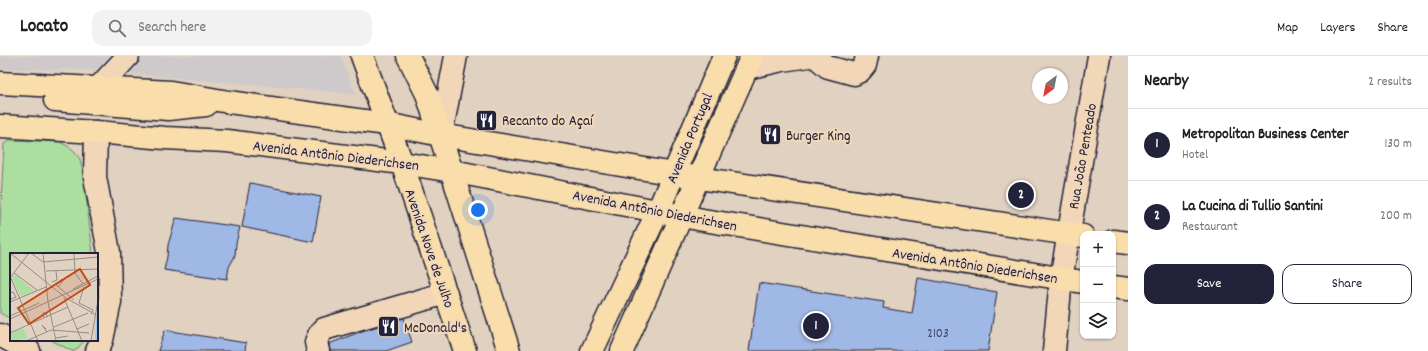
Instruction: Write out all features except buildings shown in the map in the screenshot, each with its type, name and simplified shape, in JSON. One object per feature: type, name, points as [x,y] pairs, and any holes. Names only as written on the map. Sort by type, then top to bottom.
[{"type":"main road","name":"Avenida Nove de Julho","points":[[362,56],[386,124],[402,163],[446,293],[461,350]]},
{"type":"main road","points":[[408,56],[426,94]]},
{"type":"main road","points":[[413,56],[441,135],[509,351]]},
{"type":"main road","name":"Avenida Portugal","points":[[592,351],[675,174],[724,56]]},
{"type":"main road","name":"Avenida Portugal","points":[[622,351],[749,62]]},
{"type":"main road","points":[[0,83],[99,87],[171,92],[229,102],[386,124],[441,135],[699,178],[1076,235]]},
{"type":"main road","points":[[0,96],[168,109],[229,102]]},
{"type":"main road","name":"Avenida Antônio Diederichsen","points":[[0,111],[166,124],[227,141]]},
{"type":"main road","name":"Avenida Antônio Diederichsen","points":[[0,126],[227,141],[402,163],[452,171],[682,216],[1080,282]]},
{"type":"main road","points":[[1116,241],[1128,243]]},
{"type":"main road","points":[[1116,287],[1128,289]]},
{"type":"street","points":[[99,87],[128,56]]},
{"type":"street","points":[[441,135],[456,56]]},
{"type":"street","points":[[749,62],[782,60],[809,56]]},
{"type":"street","points":[[815,56],[828,67],[854,74],[860,71],[865,65],[867,56]]},
{"type":"street","name":"Rua João Penteado","points":[[1054,351],[1061,279],[1076,235],[1099,56]]},
{"type":"street","points":[[96,132],[94,177],[109,252],[110,302],[102,340],[97,351]]},
{"type":"street","points":[[318,351],[316,342],[324,329],[446,293]]},
{"type":"street","points":[[0,335],[10,341]]},
{"type":"street","points":[[11,341],[29,351]]},
{"type":"shaded area","points":[[0,56],[340,56],[356,94],[87,70],[0,69]]},
{"type":"green space","points":[[9,140],[60,142],[71,148],[79,156],[83,171],[93,253],[10,253],[10,318],[0,313],[0,223],[4,144]]},
{"type":"green space","points":[[53,341],[84,341],[75,351],[72,351]]},
{"type":"place","name":"Recanto do Açaí","points":[[486,120]]},
{"type":"place","name":"Burger King","points":[[771,135]]},
{"type":"place","name":"La Cucina di Tullio Santini","points":[[1021,195]]},
{"type":"place","name":"Metropolitan Business Center","points":[[816,326]]},
{"type":"place","name":"McDonald's","points":[[389,327]]}]
